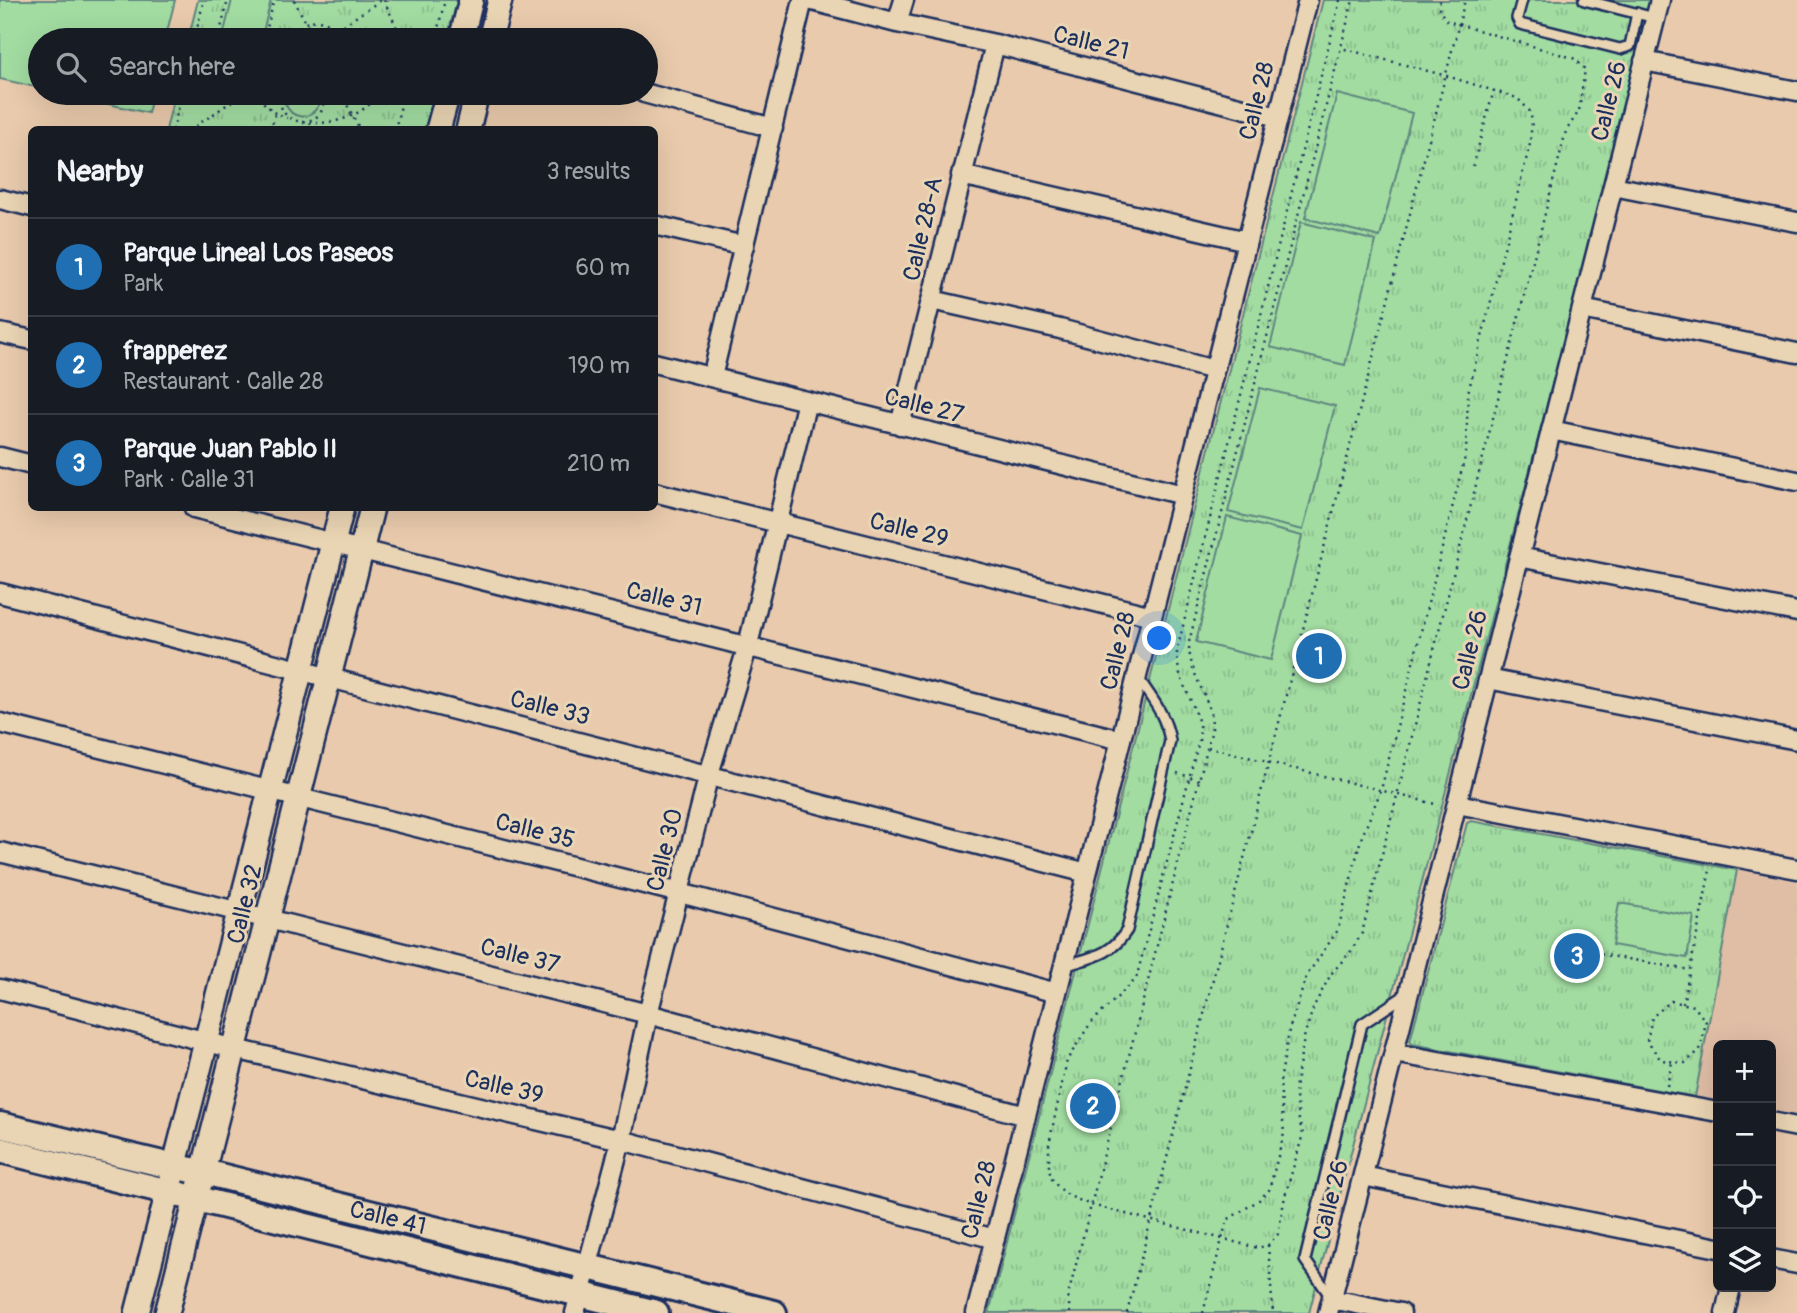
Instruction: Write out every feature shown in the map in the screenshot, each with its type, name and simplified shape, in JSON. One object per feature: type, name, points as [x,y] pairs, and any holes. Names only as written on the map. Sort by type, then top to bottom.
[{"type":"main road","name":"Calle 41","points":[[0,1125],[204,1172],[774,1313]]},
{"type":"main road","name":"Calle 41","points":[[0,1150],[196,1199],[578,1304],[656,1313]]},
{"type":"street","points":[[464,28],[471,0]]},
{"type":"street","points":[[493,28],[500,0]]},
{"type":"street","points":[[712,377],[803,0]]},
{"type":"street","name":"Calle 21","points":[[809,0],[897,23],[995,44],[1278,117]]},
{"type":"street","points":[[897,23],[904,0]]},
{"type":"street","name":"Calle 28","points":[[976,1313],[1308,0]]},
{"type":"street","name":"Calle 26","points":[[1330,1306],[1660,0]]},
{"type":"street","name":"Calle 28-A","points":[[900,425],[995,44]]},
{"type":"street","points":[[1644,61],[1797,91]]},
{"type":"street","points":[[658,97],[773,128]]},
{"type":"street","points":[[439,126],[444,105]]},
{"type":"street","points":[[469,126],[474,105]]},
{"type":"street","points":[[961,175],[1247,241]]},
{"type":"street","points":[[1613,186],[1797,222]]},
{"type":"street","points":[[0,199],[28,206]]},
{"type":"street","points":[[658,226],[744,246]]},
{"type":"street","points":[[932,300],[1060,329],[1214,369]]},
{"type":"street","points":[[1582,309],[1797,353]]},
{"type":"street","points":[[0,333],[28,340]]},
{"type":"street","name":"Calle 27","points":[[658,364],[1183,495]]},
{"type":"street","name":"Calle 30","points":[[578,1304],[621,1140],[648,1014],[709,774],[748,645],[807,401]]},
{"type":"street","points":[[1551,430],[1797,481]]},
{"type":"street","points":[[0,457],[28,464]]},
{"type":"street","name":"Calle 29","points":[[658,493],[1152,616]]},
{"type":"street","name":"Calle 31","points":[[206,511],[1121,740]]},
{"type":"street","name":"Calle 32","points":[[137,1313],[341,511]]},
{"type":"street","name":"Calle 32","points":[[167,1313],[371,511]]},
{"type":"street","points":[[1519,557],[1797,612]]},
{"type":"street","name":"Calle 33","points":[[0,593],[1087,873]]},
{"type":"street","points":[[1488,679],[1797,740]]},
{"type":"street","name":"Calle 35","points":[[0,723],[680,893],[1057,993]]},
{"type":"street","points":[[1457,804],[1797,869]]},
{"type":"street","name":"Calle 37","points":[[0,852],[648,1014],[1026,1116]]},
{"type":"street","name":"Calle 39","points":[[0,989],[235,1049],[621,1140],[995,1240]]},
{"type":"street","points":[[1394,1053],[1713,1111]]},
{"type":"street","points":[[1776,1123],[1797,1127]]},
{"type":"street","points":[[1363,1176],[1713,1247]]},
{"type":"street","points":[[1776,1259],[1797,1264]]},
{"type":"street","points":[[1726,1313],[1730,1292]]},
{"type":"street","points":[[1330,1306],[1401,1313]]},
{"type":"lane","points":[[1522,0],[1517,18],[1520,24],[1620,49],[1630,46],[1637,13]]},
{"type":"lane","points":[[1584,0],[1655,18]]},
{"type":"lane","points":[[1064,966],[1105,952],[1118,944],[1127,930],[1170,741],[1161,711],[1137,677]]},
{"type":"lane","points":[[1330,1306],[1305,1260],[1362,1024],[1409,992]]},
{"type":"path","points":[[197,28],[204,0]]},
{"type":"path","points":[[221,28],[228,0]]},
{"type":"path","points":[[266,28],[274,0]]},
{"type":"path","points":[[295,0],[309,28]]},
{"type":"path","points":[[339,28],[383,0],[396,28]]},
{"type":"path","points":[[438,28],[445,0]]},
{"type":"path","points":[[1340,0],[1177,650],[1181,682],[1199,718],[1200,737],[1136,979],[1090,1024],[1067,1060],[1049,1144],[1049,1170],[1052,1179],[1069,1196],[1091,1205],[1258,1248],[1268,1245],[1278,1234],[1285,1196],[1303,1134],[1298,1120],[1295,1089],[1305,1033],[1314,1006],[1331,974],[1362,933],[1566,131],[1579,111],[1585,69],[1573,58],[1447,21],[1439,10],[1440,0]]},
{"type":"path","points":[[1070,1313],[1068,1296],[1208,747],[1212,720],[1210,709],[1190,665],[1189,642],[1353,0]]},
{"type":"path","points":[[1127,1313],[1465,0]]},
{"type":"path","points":[[300,28],[316,20],[333,28]]},
{"type":"path","points":[[1203,1313],[1227,1220],[1259,1200],[1269,1190],[1284,1134],[1280,1082],[1289,1030],[1307,975],[1338,930],[1358,850],[1381,790],[1466,453],[1468,393],[1532,129],[1529,110],[1517,98],[1341,48]]},
{"type":"path","points":[[1473,166],[1494,90]]},
{"type":"path","points":[[174,126],[179,105]]},
{"type":"path","points":[[196,126],[226,105]]},
{"type":"path","points":[[266,105],[275,113],[316,124],[342,121],[368,105]]},
{"type":"path","points":[[280,105],[283,111],[294,120]]},
{"type":"path","points":[[302,122],[309,121],[321,112],[324,105]]},
{"type":"path","points":[[347,105],[357,126]]},
{"type":"path","points":[[396,126],[401,105]]},
{"type":"path","points":[[272,126],[275,113]]},
{"type":"path","points":[[1208,747],[1437,804]]},
{"type":"path","points":[[1189,776],[1200,780]]},
{"type":"path","points":[[1683,1004],[1711,865]]},
{"type":"path","points":[[1594,953],[1690,970]]},
{"type":"path","points":[[1671,1001],[1694,1006],[1706,1022],[1700,1051],[1685,1063],[1672,1062],[1661,1060],[1647,1041],[1652,1017],[1671,1001]]},
{"type":"path","points":[[1666,1093],[1672,1062]]},
{"type":"path","points":[[1268,1245],[1273,1313]]},
{"type":"shaded area","points":[[1737,870],[1797,882],[1797,1115],[1776,1111],[1776,1040],[1713,1040],[1713,1100],[1695,1097]]},
{"type":"green space","points":[[0,0],[175,0],[168,28],[28,28],[28,85],[0,79]]},
{"type":"green space","points":[[198,0],[457,0],[450,28],[191,28]]},
{"type":"green space","points":[[232,0],[271,0],[264,28],[225,28]]},
{"type":"green space","points":[[1323,0],[1653,0],[1309,1313],[989,1313]]},
{"type":"green space","points":[[1337,94],[1412,113],[1380,237],[1305,218]]},
{"type":"green space","points":[[113,105],[150,105],[148,113]]},
{"type":"green space","points":[[172,105],[431,105],[426,126],[167,126]]},
{"type":"green space","points":[[286,105],[319,105],[306,116],[296,115]]},
{"type":"green space","points":[[1301,222],[1376,241],[1345,365],[1270,347]]},
{"type":"green space","points":[[1260,388],[1335,406],[1303,530],[1228,512]]},
{"type":"green space","points":[[1227,517],[1302,536],[1271,660],[1196,642]]},
{"type":"green space","points":[[1471,821],[1737,870],[1695,1097],[1412,1044],[1410,1041],[1467,823]]},
{"type":"green space","points":[[1619,903],[1694,916],[1687,958],[1612,945]]},
{"type":"place","name":"Parque Lineal Los Paseos","points":[[1319,656]]},
{"type":"place","name":"Parque Juan Pablo II","points":[[1577,956]]},
{"type":"place","name":"frapperez","points":[[1093,1106]]}]
